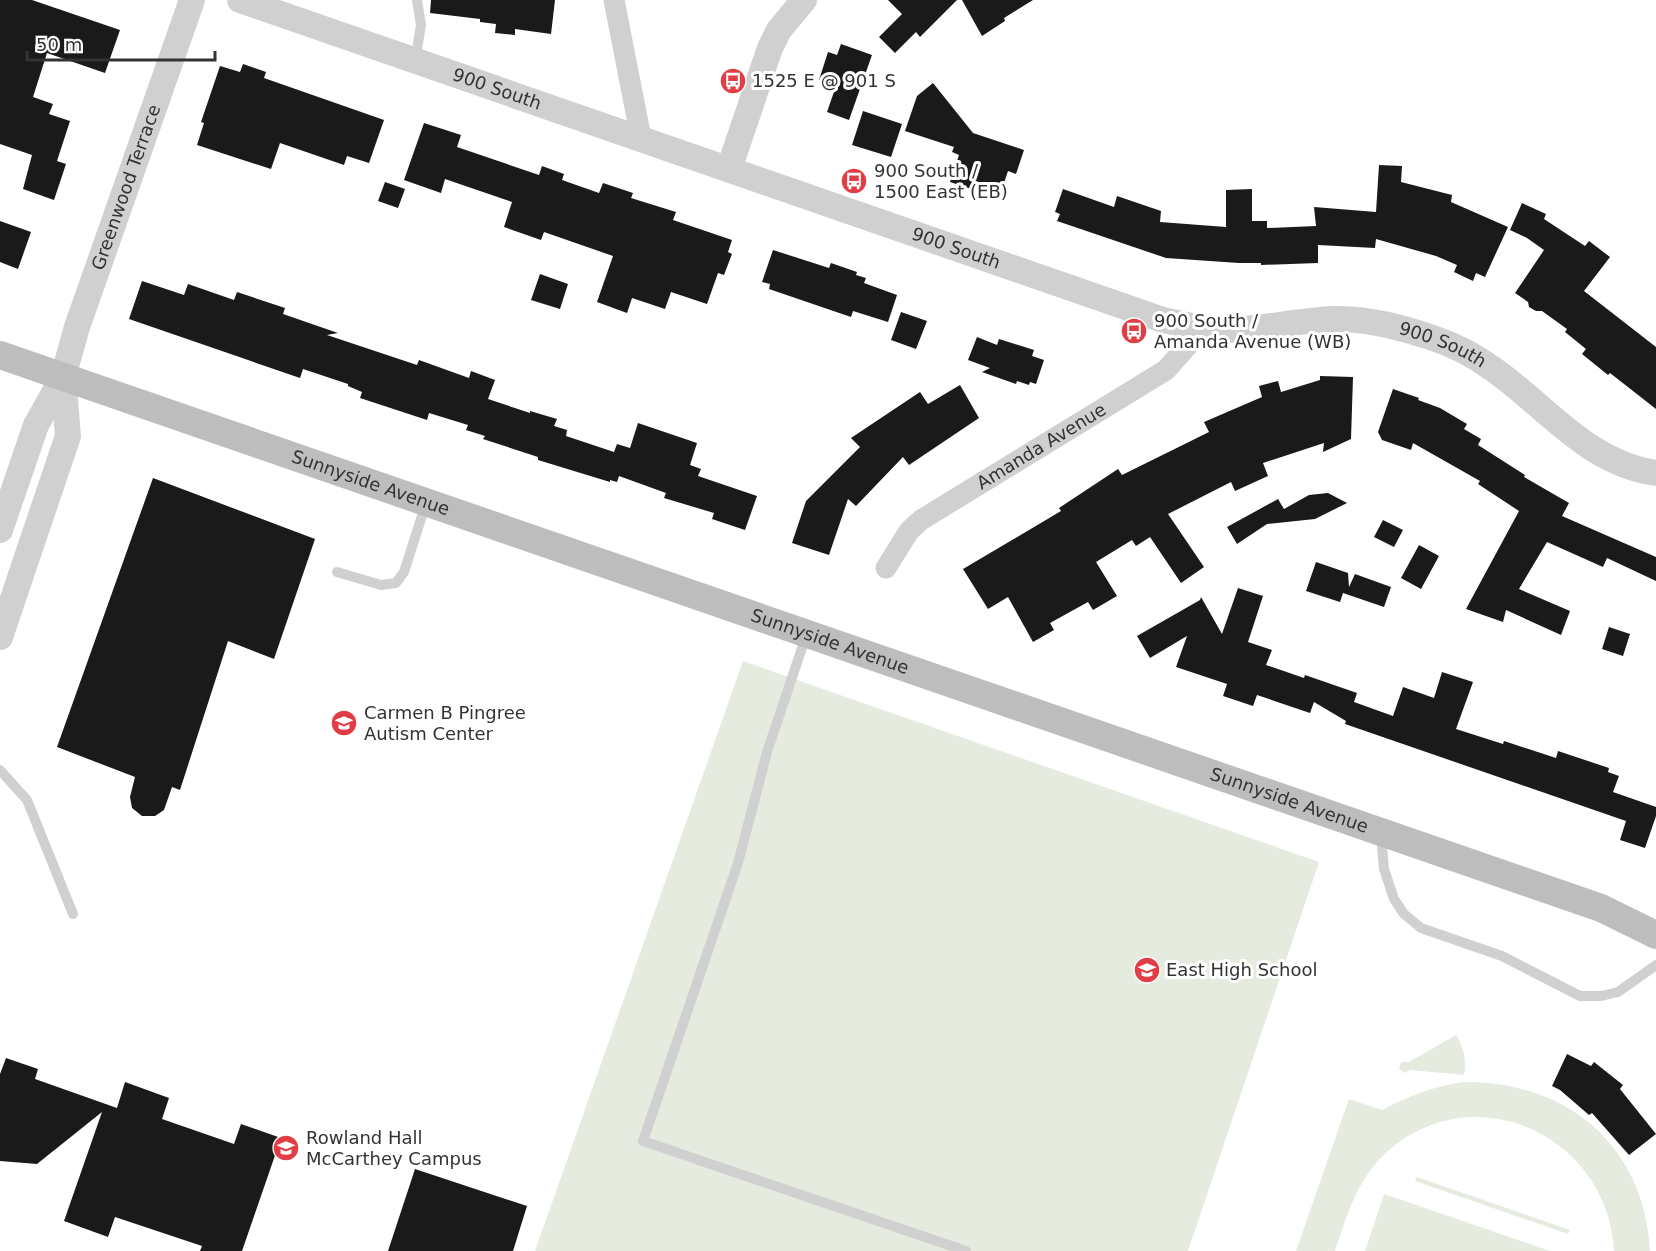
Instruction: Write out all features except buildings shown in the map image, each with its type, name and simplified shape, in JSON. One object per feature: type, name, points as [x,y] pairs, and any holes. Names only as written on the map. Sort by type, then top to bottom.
[{"type":"main road","name":"Sunnyside Avenue","points":[[0,355],[1601,908],[1656,935]]},
{"type":"street","name":"Greenwood Terrace","points":[[63,377],[77,327],[192,0]]},
{"type":"street","name":"900 South","points":[[240,0],[1163,320],[1224,330],[1340,319],[1404,328],[1466,352],[1492,369],[1586,446],[1630,467],[1656,473]]},
{"type":"street","points":[[614,0],[641,138]]},
{"type":"street","points":[[729,169],[770,48],[779,30],[804,0]]},
{"type":"street","name":"Amanda Avenue","points":[[886,568],[904,538],[921,520],[1166,370],[1189,344],[1198,327]]},
{"type":"street","points":[[0,530],[36,425],[63,377]]},
{"type":"street","points":[[0,637],[68,436],[63,377]]},
{"type":"lane","points":[[416,61],[421,24],[417,0]]},
{"type":"lane","points":[[337,572],[381,585],[396,583],[404,572],[426,502]]},
{"type":"lane","points":[[806,634],[767,752],[738,863],[643,1141],[966,1251]]},
{"type":"lane","points":[[0,770],[27,800],[73,914]]},
{"type":"lane","points":[[1381,832],[1384,869],[1394,899],[1404,914],[1421,928],[1502,956],[1580,996],[1601,996],[1618,992],[1656,965]]},
{"type":"shaded area","name":"East High School","points":[[743,661],[1319,862],[1188,1251],[535,1251]]},
{"type":"shaded area","points":[[1456,1035],[1464,1055],[1464,1075],[1410,1070],[1405,1073],[1399,1069],[1401,1062],[1409,1062]]},
{"type":"shaded area","points":[[1464,1082],[1501,1085],[1536,1093],[1567,1107],[1594,1127],[1616,1151],[1633,1180],[1645,1214],[1650,1251],[1614,1251],[1606,1211],[1589,1176],[1563,1149],[1532,1129],[1497,1119],[1460,1118],[1423,1129],[1388,1151],[1378,1161],[1355,1197],[1335,1251],[1296,1251],[1349,1099],[1382,1110],[1422,1092]]},
{"type":"shaded area","points":[[1417,1177],[1570,1230],[1568,1234],[1415,1181]]},
{"type":"shaded area","points":[[1384,1194],[1396,1198],[1550,1251],[1365,1251]]},
{"type":"place","name":"1525 E @ 901 S","points":[[733,81]]},
{"type":"place","name":"900 South / 1500 East (EB)","points":[[854,181]]},
{"type":"place","name":"900 South / Amanda Avenue (WB)","points":[[1134,331]]},
{"type":"place","name":"Carmen B Pingree Autism Center","points":[[344,723]]},
{"type":"place","name":"East High School","points":[[1147,970]]},
{"type":"place","name":"Rowland Hall McCarthey Campus","points":[[286,1148]]}]
